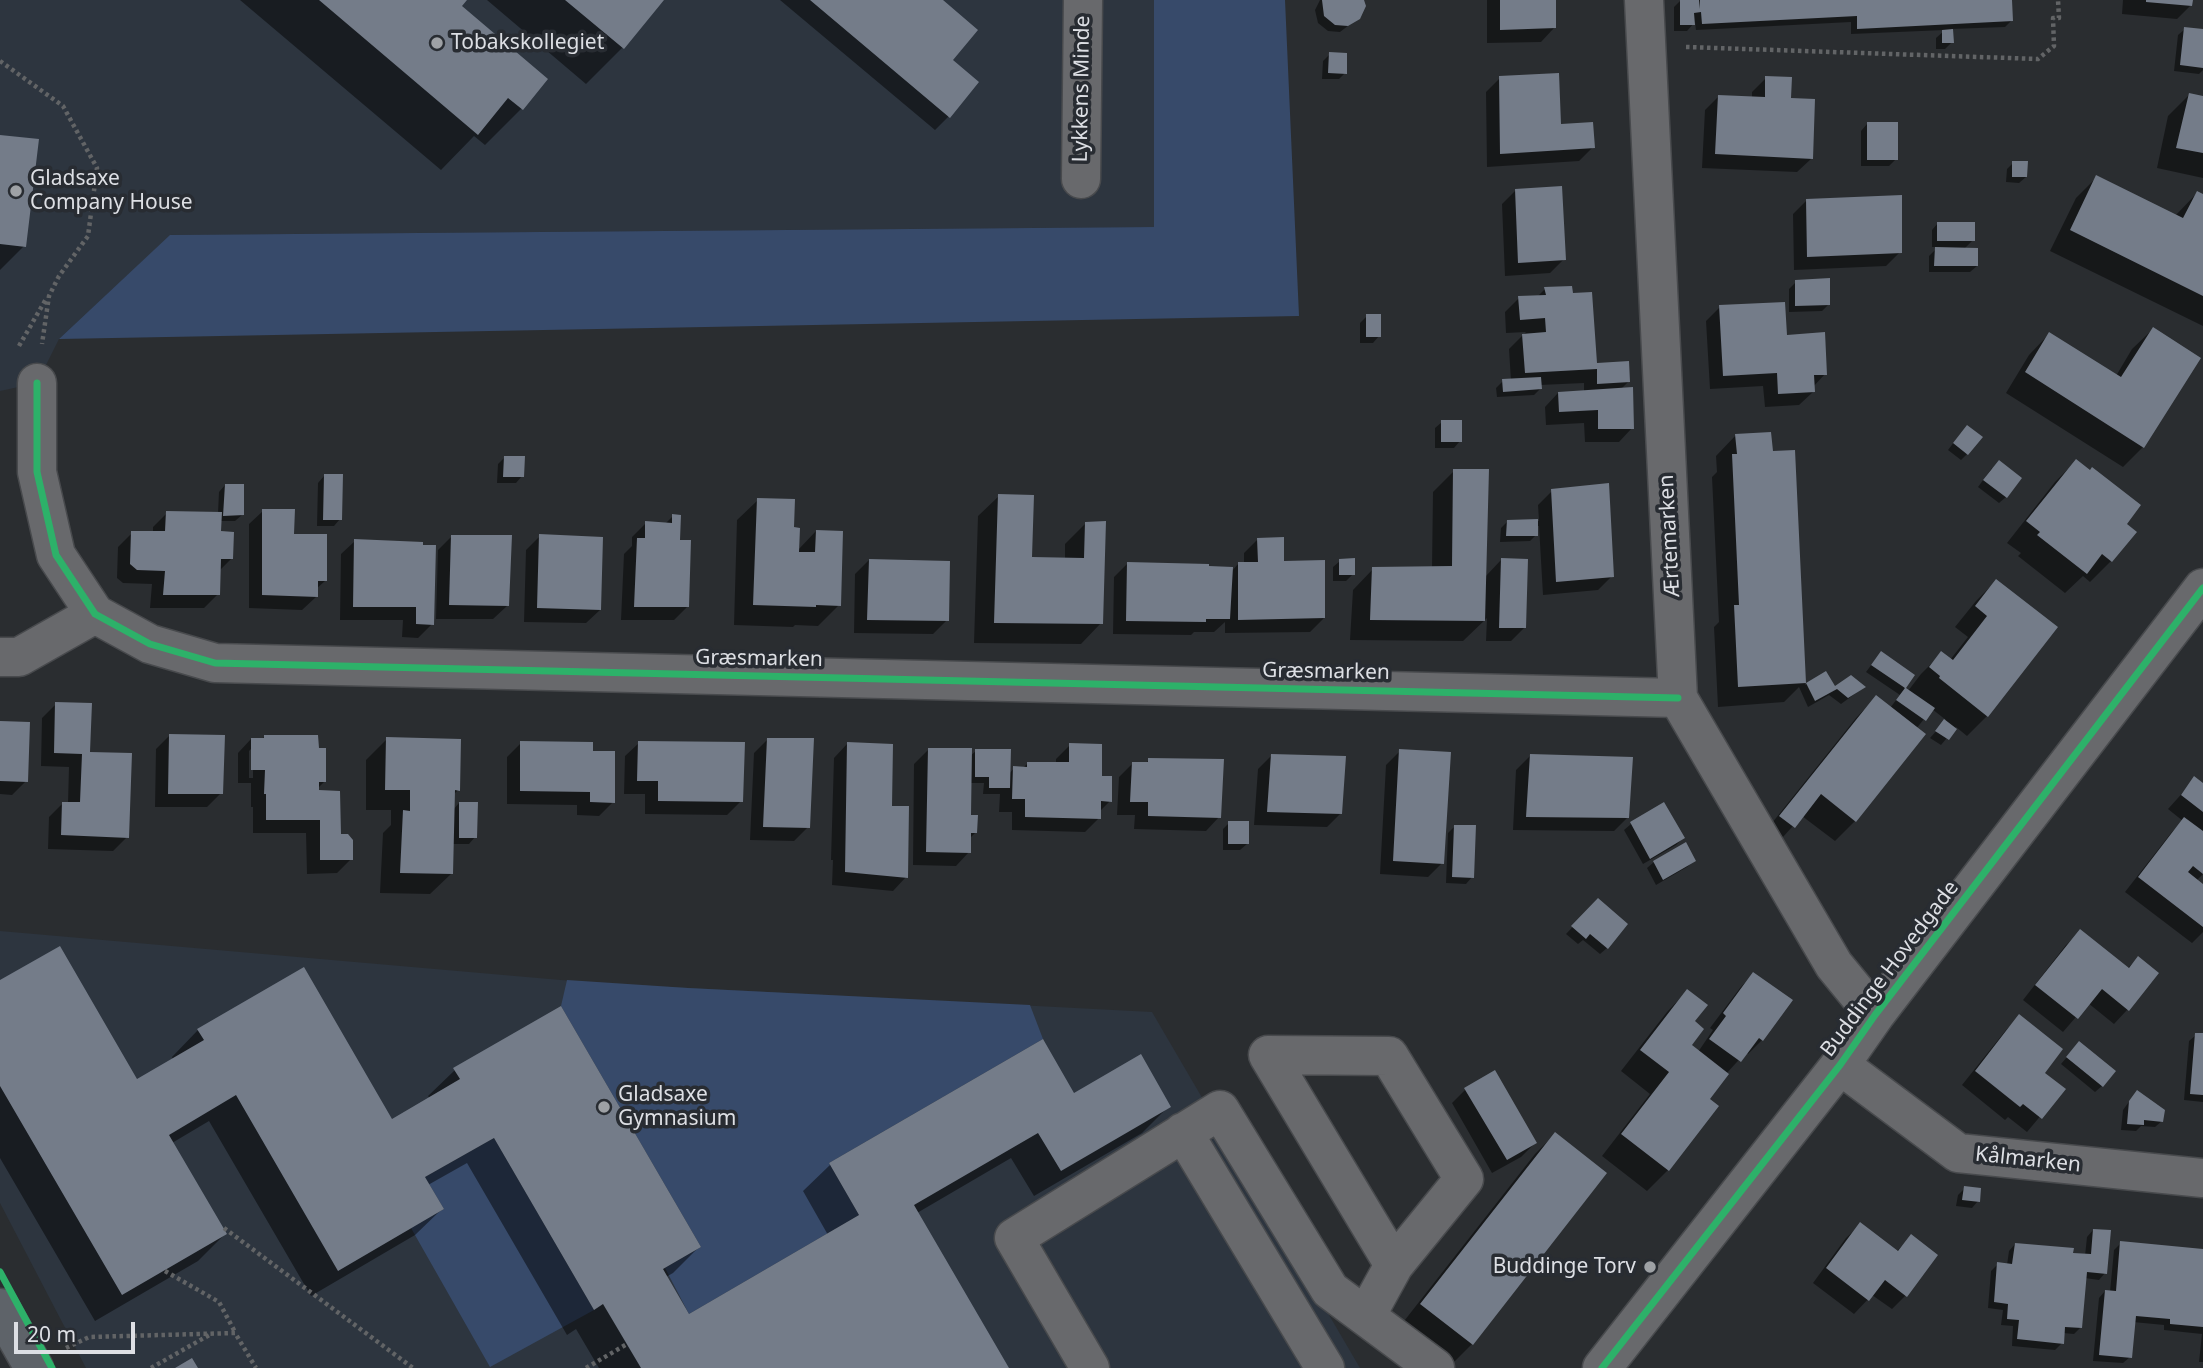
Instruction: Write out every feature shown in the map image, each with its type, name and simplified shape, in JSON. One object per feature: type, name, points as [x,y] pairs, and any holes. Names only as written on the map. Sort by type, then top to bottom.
[{"type":"main road","points":[[0,1308],[46,1360]]},
{"type":"street","name":"Lykkens Minde","points":[[1081,179],[1083,0]]},
{"type":"street","name":"Ærtemarken","points":[[1644,0],[1678,698],[1834,965],[1875,1015]]},
{"type":"street","name":"Græsmarken","points":[[37,383],[37,472],[56,555],[95,614],[150,645],[215,663],[1678,698]]},
{"type":"street","name":"Buddinge Hovedgade","points":[[1602,1368],[1840,1065],[1875,1015],[2203,588]]},
{"type":"street","points":[[0,657],[19,657],[95,614]]},
{"type":"street","points":[[1366,1316],[1394,1265],[1464,1180],[1389,1056],[1268,1055],[1394,1265]]},
{"type":"street","name":"Kålmarken","points":[[1840,1065],[1958,1153],[2203,1178]]},
{"type":"street","points":[[1090,1368],[1014,1238],[1220,1110],[1330,1290],[1435,1368]]},
{"type":"street","points":[[1183,1132],[1325,1368]]},
{"type":"path","points":[[1646,45],[2038,59],[2054,47],[2053,18],[2059,18],[2058,0]]},
{"type":"path","points":[[0,61],[63,106],[97,168],[88,236],[59,276],[14,354]]},
{"type":"path","points":[[37,383],[49,296]]},
{"type":"path","points":[[223,1228],[413,1368]]},
{"type":"path","points":[[165,1271],[219,1302],[256,1368]]},
{"type":"path","points":[[46,1360],[89,1337],[235,1333]]},
{"type":"path","points":[[151,1368],[212,1334]]},
{"type":"path","points":[[586,1368],[627,1344]]},
{"type":"shaded area","points":[[0,0],[1154,0],[1154,227],[171,235],[59,339],[37,383],[0,391]]},
{"type":"shaded area","points":[[1154,0],[1285,0],[1299,316],[59,339],[170,235],[1154,227]]},
{"type":"shaded area","name":"Gladsaxe Gymnasium","points":[[0,931],[595,983],[1152,1012],[1360,1368],[86,1368],[0,1203]]},
{"type":"shaded area","points":[[567,980],[1030,1005],[1043,1039],[829,1163],[859,1215],[689,1314],[665,1268],[701,1247],[561,1006]]},
{"type":"shaded area","points":[[494,1138],[594,1310],[490,1367],[411,1228],[444,1209],[425,1177]]},
{"type":"building","name":"Tobakskollegiet","points":[[319,0],[467,0],[462,6],[548,79],[523,110],[508,98],[478,135]]},
{"type":"building","name":"Tobakskollegiet","points":[[565,0],[664,0],[624,49]]},
{"type":"building","points":[[810,0],[943,0],[978,30],[953,60],[979,82],[950,118]]},
{"type":"building","points":[[1322,0],[1364,0],[1366,6],[1360,19],[1348,26],[1335,25],[1324,16]]},
{"type":"building","points":[[1500,0],[1556,0],[1556,28],[1500,30]]},
{"type":"building","points":[[1680,0],[1699,0],[1700,9],[1700,0],[2012,0],[2013,21],[1857,29],[1857,16],[1702,24],[1701,12],[1694,13],[1695,25],[1680,25]]},
{"type":"building","points":[[2146,0],[2193,0],[2192,6]]},
{"type":"building","points":[[2184,27],[2203,29],[2203,68],[2180,65]]},
{"type":"building","points":[[1953,29],[1954,43],[1942,43],[1942,30]]},
{"type":"building","points":[[1329,52],[1347,53],[1347,74],[1328,73]]},
{"type":"building","points":[[1559,73],[1561,124],[1593,122],[1595,148],[1500,154],[1499,76]]},
{"type":"building","points":[[1765,76],[1792,77],[1791,98],[1815,99],[1813,159],[1715,154],[1718,95],[1765,97]]},
{"type":"building","points":[[2189,93],[2203,96],[2203,153],[2176,148]]},
{"type":"building","points":[[1867,122],[1898,122],[1898,160],[1867,160]]},
{"type":"building","name":"Gladsaxe Company House","points":[[0,135],[39,139],[26,247],[0,244]]},
{"type":"building","points":[[2012,161],[2028,161],[2027,177],[2012,177]]},
{"type":"building","points":[[2096,175],[2183,218],[2197,191],[2203,194],[2203,296],[2070,230]]},
{"type":"building","points":[[1562,186],[1566,260],[1518,263],[1515,189]]},
{"type":"building","points":[[1902,195],[1902,253],[1807,257],[1806,199]]},
{"type":"building","points":[[1937,222],[1975,222],[1975,241],[1937,241]]},
{"type":"building","points":[[1935,247],[1978,248],[1978,266],[1934,266]]},
{"type":"building","points":[[1830,278],[1830,305],[1795,306],[1795,280]]},
{"type":"building","points":[[1572,286],[1573,293],[1592,292],[1597,363],[1629,361],[1630,382],[1597,384],[1597,369],[1525,373],[1522,334],[1546,332],[1545,318],[1520,320],[1518,296],[1546,295],[1544,287]]},
{"type":"building","points":[[1785,302],[1787,335],[1825,332],[1827,375],[1814,375],[1815,392],[1778,394],[1777,373],[1723,376],[1719,305]]},
{"type":"building","points":[[1366,314],[1381,314],[1381,337],[1366,337]]},
{"type":"building","points":[[2153,327],[2201,358],[2144,448],[2025,372],[2049,332],[2121,377]]},
{"type":"building","points":[[1541,377],[1542,389],[1503,392],[1502,379]]},
{"type":"building","points":[[1633,387],[1634,429],[1598,429],[1598,410],[1559,412],[1558,392]]},
{"type":"building","points":[[1441,420],[1462,420],[1462,442],[1441,442]]},
{"type":"building","points":[[1967,425],[1983,437],[1968,455],[1953,443]]},
{"type":"building","points":[[1771,432],[1773,451],[1795,450],[1806,683],[1738,687],[1734,605],[1739,605],[1732,454],[1737,454],[1735,434]]},
{"type":"building","points":[[504,456],[525,456],[524,477],[503,477]]},
{"type":"building","points":[[2076,459],[2090,470],[2092,467],[2141,505],[2127,524],[2137,532],[2112,562],[2102,554],[2087,574],[2037,535],[2040,532],[2026,521]]},
{"type":"building","points":[[1999,460],[2022,478],[2007,498],[1983,480]]},
{"type":"building","points":[[1453,469],[1489,469],[1485,621],[1370,620],[1372,567],[1452,566]]},
{"type":"building","points":[[324,474],[343,474],[342,520],[323,520]]},
{"type":"building","points":[[1609,483],[1614,577],[1556,582],[1551,489]]},
{"type":"building","points":[[225,484],[244,484],[244,515],[223,516]]},
{"type":"building","points":[[998,494],[1034,495],[1032,557],[1084,558],[1085,522],[1106,521],[1103,624],[994,623]]},
{"type":"building","points":[[757,498],[795,499],[794,527],[800,528],[799,552],[815,552],[816,530],[843,531],[841,606],[753,605]]},
{"type":"building","points":[[262,509],[295,509],[294,534],[327,534],[327,581],[318,581],[318,597],[262,595]]},
{"type":"building","points":[[166,511],[222,512],[221,531],[234,532],[233,559],[221,559],[220,595],[163,595],[165,571],[137,570],[130,564],[131,531],[165,531]]},
{"type":"building","points":[[672,514],[681,515],[680,540],[691,540],[689,607],[634,607],[637,538],[645,538],[645,521],[672,523]]},
{"type":"building","points":[[1538,519],[1538,536],[1506,536],[1507,520]]},
{"type":"building","points":[[539,534],[603,537],[601,610],[537,608]]},
{"type":"building","points":[[451,535],[512,535],[509,606],[449,605]]},
{"type":"building","points":[[1284,537],[1284,561],[1325,560],[1325,618],[1238,620],[1238,562],[1258,562],[1257,538]]},
{"type":"building","points":[[354,539],[436,545],[434,625],[416,624],[416,607],[353,607]]},
{"type":"building","points":[[1355,558],[1355,575],[1339,575],[1339,559]]},
{"type":"building","points":[[1501,558],[1528,559],[1526,628],[1499,628]]},
{"type":"building","points":[[869,559],[950,561],[949,621],[867,620]]},
{"type":"building","points":[[1127,562],[1233,567],[1230,619],[1206,619],[1206,622],[1126,621]]},
{"type":"building","points":[[1996,579],[2058,627],[1988,717],[1929,667],[1941,651],[1953,660],[1987,616],[1975,606]]},
{"type":"building","points":[[1881,651],[1915,675],[1906,688],[1935,708],[1926,721],[1896,700],[1905,688],[1871,665]]},
{"type":"building","points":[[1826,671],[1835,686],[1851,675],[1866,687],[1848,698],[1837,689],[1815,701],[1806,683]]},
{"type":"building","points":[[1876,695],[1926,734],[1856,822],[1821,794],[1795,828],[1779,816]]},
{"type":"building","points":[[55,702],[92,703],[90,752],[132,753],[129,838],[61,835],[62,802],[80,802],[82,754],[54,753]]},
{"type":"building","points":[[1944,719],[1957,729],[1949,740],[1935,731]]},
{"type":"building","points":[[0,721],[30,722],[28,782],[0,781]]},
{"type":"building","points":[[169,734],[225,735],[223,794],[168,794]]},
{"type":"building","points":[[264,735],[318,735],[319,748],[326,748],[326,782],[319,782],[319,790],[340,791],[341,834],[348,834],[353,840],[353,860],[320,860],[320,820],[266,820],[265,770],[251,770],[251,738],[264,738]]},
{"type":"building","points":[[386,737],[461,739],[460,791],[455,790],[453,874],[400,873],[403,810],[410,811],[410,790],[385,790]]},
{"type":"building","points":[[767,738],[814,738],[810,828],[763,827]]},
{"type":"building","points":[[520,741],[593,742],[593,751],[615,751],[615,803],[590,802],[590,792],[520,791]]},
{"type":"building","points":[[638,741],[745,742],[743,802],[658,801],[658,781],[637,781]]},
{"type":"building","points":[[847,742],[893,744],[892,806],[909,806],[908,878],[845,872]]},
{"type":"building","points":[[1069,743],[1102,744],[1102,776],[1112,776],[1112,802],[1101,801],[1101,819],[1025,817],[1025,799],[1012,799],[1013,766],[1027,767],[1027,762],[1069,762]]},
{"type":"building","points":[[928,748],[972,748],[971,815],[978,815],[977,833],[971,833],[971,853],[926,852]]},
{"type":"building","points":[[975,749],[1011,749],[1010,788],[989,788],[989,777],[975,777]]},
{"type":"building","points":[[1399,749],[1451,752],[1444,864],[1393,861]]},
{"type":"building","points":[[1271,754],[1346,756],[1342,814],[1267,812]]},
{"type":"building","points":[[1530,754],[1633,757],[1629,818],[1526,817]]},
{"type":"building","points":[[1148,758],[1224,759],[1221,818],[1148,816],[1148,802],[1130,802],[1132,762],[1148,762]]},
{"type":"building","points":[[2194,776],[2203,783],[2203,812],[2181,795]]},
{"type":"building","points":[[459,802],[478,802],[477,838],[459,838]]},
{"type":"building","points":[[1664,802],[1685,838],[1650,859],[1630,822]]},
{"type":"building","points":[[2184,817],[2203,831],[2203,874],[2193,866],[2188,872],[2203,884],[2203,927],[2138,877]]},
{"type":"building","points":[[1228,821],[1249,821],[1249,844],[1228,844]]},
{"type":"building","points":[[1454,825],[1476,825],[1474,878],[1452,877]]},
{"type":"building","points":[[1686,842],[1696,861],[1663,880],[1653,861]]},
{"type":"building","points":[[1598,898],[1628,924],[1608,949],[1590,934],[1586,939],[1571,926]]},
{"type":"building","points":[[2080,929],[2129,968],[2138,956],[2159,973],[2129,1011],[2102,989],[2078,1019],[2035,985]]},
{"type":"building","points":[[60,946],[137,1079],[204,1040],[197,1029],[304,967],[392,1119],[460,1079],[453,1068],[561,1006],[701,1247],[663,1269],[689,1314],[859,1215],[829,1163],[1043,1039],[1074,1093],[1141,1054],[1171,1107],[1061,1171],[1038,1133],[914,1205],[1009,1368],[641,1368],[603,1304],[594,1310],[494,1138],[425,1177],[444,1209],[338,1271],[236,1095],[169,1135],[227,1234],[122,1295],[0,1086],[0,980]]},
{"type":"building","points":[[1753,972],[1793,1000],[1763,1041],[1759,1038],[1741,1062],[1709,1039],[1726,1016],[1723,1013]]},
{"type":"building","points":[[1687,989],[1708,1005],[1695,1021],[1704,1029],[1692,1045],[1729,1074],[1710,1099],[1719,1106],[1669,1171],[1621,1134],[1669,1072],[1640,1050]]},
{"type":"building","points":[[2019,1014],[2063,1049],[2045,1073],[2066,1089],[2042,1119],[2023,1104],[2020,1107],[1975,1071]]},
{"type":"building","points":[[2195,1033],[2203,1033],[2203,1095],[2190,1094]]},
{"type":"building","points":[[2079,1041],[2116,1071],[2103,1087],[2066,1057]]},
{"type":"building","points":[[1495,1070],[1537,1143],[1507,1160],[1464,1088]]},
{"type":"building","points":[[2137,1090],[2165,1110],[2163,1122],[2144,1120],[2144,1125],[2127,1124],[2129,1101]]},
{"type":"building","points":[[1555,1132],[1607,1173],[1473,1345],[1420,1304]]},
{"type":"building","points":[[1964,1186],[1981,1188],[1980,1202],[1962,1200]]},
{"type":"building","points":[[1860,1222],[1898,1251],[1911,1234],[1938,1255],[1907,1297],[1885,1280],[1869,1301],[1826,1268]]},
{"type":"building","points":[[2093,1229],[2111,1230],[2107,1274],[2087,1272],[2082,1328],[2065,1327],[2064,1344],[2017,1339],[2019,1320],[2007,1319],[2008,1304],[1994,1302],[1997,1262],[2012,1264],[2015,1243],[2074,1248],[2073,1253],[2091,1254]]},
{"type":"building","points":[[2120,1241],[2203,1249],[2203,1327],[2170,1324],[2170,1319],[2136,1316],[2132,1358],[2099,1355],[2105,1290],[2116,1291]]},
{"type":"building","points":[[192,1358],[198,1368],[175,1368]]},
{"type":"cycle path","points":[[37,383],[37,472],[56,555],[95,614],[150,644],[215,663],[1678,698]]},
{"type":"cycle path","points":[[1602,1368],[1840,1065],[1875,1015],[2203,588]]},
{"type":"cycle path","points":[[0,1272],[52,1368]]},
{"type":"place","name":"Tobakskollegiet","points":[[437,43]]},
{"type":"place","name":"Gladsaxe Company House","points":[[16,191]]},
{"type":"place","name":"Gladsaxe Gymnasium","points":[[604,1107]]},
{"type":"place","name":"Buddinge Torv","points":[[1650,1267]]}]
